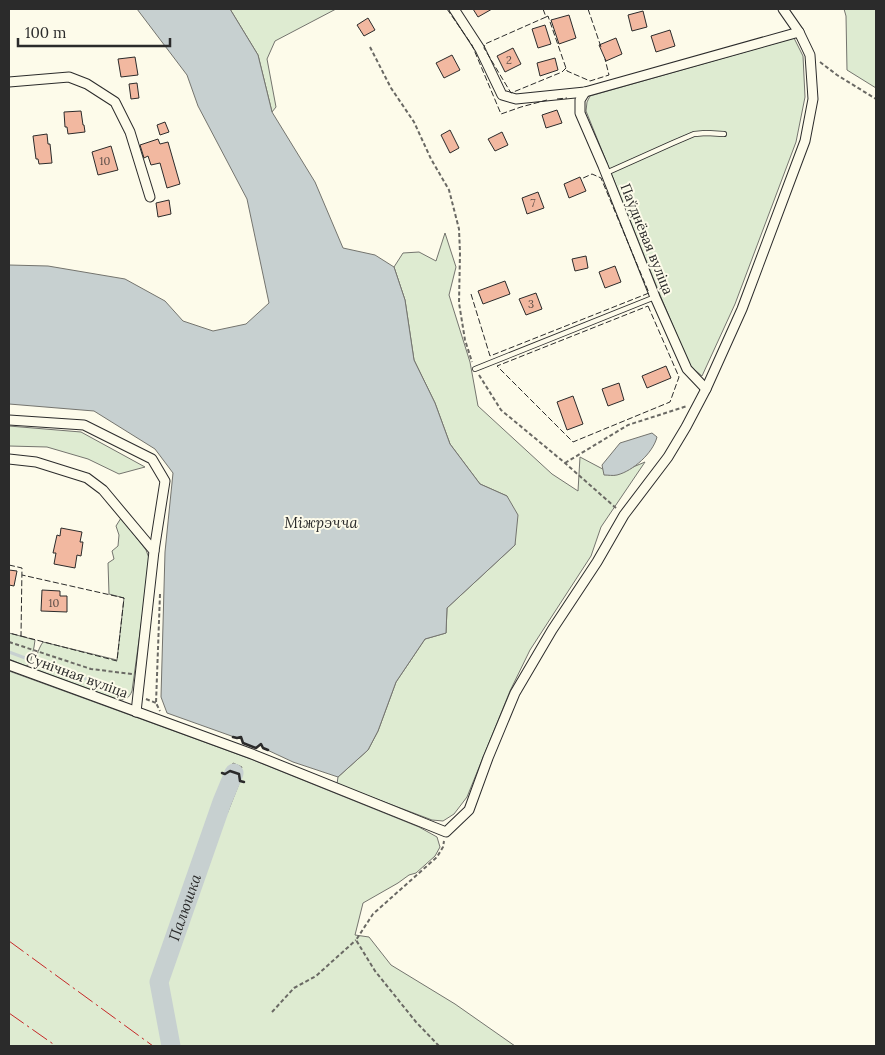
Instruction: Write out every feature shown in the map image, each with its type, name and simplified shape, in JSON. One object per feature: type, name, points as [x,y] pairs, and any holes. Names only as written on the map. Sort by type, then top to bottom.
[{"type":"street","points":[[454,9],[480,50],[502,94],[516,98],[584,92],[799,32]]},
{"type":"street","points":[[446,832],[469,810],[515,693],[552,630],[597,562],[624,515],[668,457],[686,427],[706,389],[742,309],[804,141],[814,98],[810,55],[799,32],[782,9]]},
{"type":"street","points":[[9,82],[69,77],[87,84],[115,102],[130,132],[150,197]]},
{"type":"street","name":"Паўднёвая вуліца","points":[[584,92],[580,100],[580,113],[687,369],[706,389]]},
{"type":"street","points":[[9,420],[84,426],[152,460],[165,481],[154,551],[136,712]]},
{"type":"street","points":[[9,459],[36,462],[87,478],[103,490],[154,551]]},
{"type":"street","name":"Сунічная вуліца","points":[[9,664],[252,754],[446,832]]},
{"type":"lane","points":[[606,172],[694,134],[724,134]]},
{"type":"lane","points":[[474,369],[656,297]]},
{"type":"path","points":[[370,47],[391,88],[414,122],[431,159],[449,190],[459,229],[459,304],[465,340],[474,369],[501,410],[624,515]]},
{"type":"path","points":[[810,55],[837,75],[876,99]]},
{"type":"path","points":[[565,463],[628,426],[699,402]]},
{"type":"path","points":[[160,587],[156,703],[161,712]]},
{"type":"path","points":[[9,642],[91,669],[140,674]]},
{"type":"path","points":[[272,1012],[294,988],[316,976],[356,940],[373,914],[437,858],[446,832]]},
{"type":"path","points":[[356,940],[375,971],[416,1022],[439,1046]]},
{"type":"green space","points":[[230,9],[336,9],[275,41],[267,59],[276,107],[272,112],[258,55]]},
{"type":"green space","points":[[844,9],[876,9],[876,88],[847,70],[846,16]]},
{"type":"green space","points":[[794,38],[803,56],[805,97],[796,142],[735,304],[702,376],[690,366],[660,295],[586,111],[587,102],[590,96]]},
{"type":"green space","points":[[445,233],[456,267],[449,295],[470,362],[478,406],[552,474],[578,491],[580,457],[614,475],[645,462],[601,527],[591,556],[530,650],[510,691],[467,797],[454,814],[443,821],[432,820],[337,784],[338,777],[368,750],[378,731],[396,682],[425,639],[446,633],[447,608],[515,545],[507,496],[480,484],[450,444],[435,403],[414,360],[405,300],[394,267],[403,253],[419,252],[436,261]]},
{"type":"green space","points":[[9,426],[81,432],[145,467],[119,474],[88,459],[47,447],[9,446]]},
{"type":"green space","points":[[121,518],[146,550],[149,558],[132,691],[124,700],[119,700],[37,670],[36,663],[38,652],[43,642],[117,660],[124,598],[109,594],[108,563],[114,559],[112,551],[118,546],[119,535],[116,526]]},
{"type":"green space","points":[[9,633],[35,640],[30,664],[26,666],[9,659]]},
{"type":"green space","points":[[9,671],[248,758],[419,827],[437,837],[440,847],[435,856],[416,873],[409,875],[363,903],[355,935],[369,937],[391,965],[455,1004],[515,1046],[9,1046]],"holes":[[[233,763],[242,767],[239,774],[240,781],[227,814],[213,808],[225,774],[230,771]]]},
{"type":"water","name":"Міжрэчча","points":[[137,9],[230,9],[258,55],[272,112],[315,182],[343,248],[375,255],[394,267],[405,300],[414,360],[435,403],[450,444],[480,484],[507,496],[518,515],[515,545],[447,608],[446,633],[425,639],[396,682],[378,731],[368,750],[338,777],[293,762],[263,748],[261,744],[256,748],[243,743],[241,737],[237,738],[167,713],[161,697],[165,552],[173,473],[155,449],[94,411],[9,404],[9,265],[48,266],[125,279],[165,301],[183,321],[213,331],[246,324],[269,303],[247,199],[198,106],[187,75]]},
{"type":"water","points":[[652,433],[657,437],[655,443],[647,455],[636,465],[623,473],[604,475],[602,465],[620,443]]},
{"type":"water","points":[[230,771],[239,774],[240,781],[232,799],[222,802],[218,793],[225,774]]},
{"type":"building","points":[[473,9],[492,9],[478,17]]},
{"type":"building","points":[[643,11],[647,27],[632,31],[628,15]]},
{"type":"building","points":[[569,15],[576,38],[559,44],[551,20]]},
{"type":"building","points":[[368,18],[375,30],[364,36],[357,25]]},
{"type":"building","points":[[545,25],[551,44],[538,48],[532,29]]},
{"type":"building","points":[[670,30],[675,46],[656,52],[651,36]]},
{"type":"building","points":[[616,38],[622,54],[606,61],[599,45]]},
{"type":"building","points":[[513,48],[521,64],[505,72],[497,56]]},
{"type":"building","points":[[452,55],[460,70],[444,78],[436,63]]},
{"type":"building","points":[[135,57],[138,75],[121,77],[118,59]]},
{"type":"building","points":[[555,58],[558,70],[540,76],[537,63]]},
{"type":"building","points":[[137,83],[139,98],[131,99],[129,84]]},
{"type":"building","points":[[557,110],[562,123],[546,128],[542,115]]},
{"type":"building","points":[[81,111],[85,132],[68,134],[67,127],[65,127],[64,112]]},
{"type":"building","points":[[165,122],[169,132],[160,135],[157,125]]},
{"type":"building","points":[[450,130],[459,148],[450,153],[441,135]]},
{"type":"building","points":[[502,132],[508,145],[495,151],[488,139]]},
{"type":"building","points":[[47,134],[52,163],[39,164],[38,159],[36,159],[33,136]]},
{"type":"building","points":[[158,139],[160,144],[168,142],[180,184],[167,188],[160,163],[151,165],[148,156],[144,158],[140,145]]},
{"type":"building","points":[[111,146],[118,170],[98,175],[92,152]]},
{"type":"building","points":[[580,177],[586,191],[569,198],[564,184]]},
{"type":"building","points":[[538,192],[544,208],[527,214],[522,198]]},
{"type":"building","points":[[169,200],[171,214],[158,217],[156,203]]},
{"type":"building","points":[[586,256],[588,268],[575,271],[572,259]]},
{"type":"building","points":[[615,266],[621,282],[605,288],[599,272]]},
{"type":"building","points":[[505,281],[510,294],[483,304],[478,291]]},
{"type":"building","points":[[536,293],[542,309],[526,315],[519,299]]},
{"type":"building","points":[[666,366],[671,378],[647,388],[642,376]]},
{"type":"building","points":[[619,383],[624,400],[608,406],[602,389]]},
{"type":"building","points":[[573,396],[583,424],[567,430],[557,402]]},
{"type":"building","points":[[61,528],[82,532],[80,542],[83,542],[81,556],[77,555],[75,568],[54,564],[56,553],[53,553],[57,535],[60,536]]},
{"type":"building","points":[[9,570],[17,571],[14,586],[9,585]]},
{"type":"building","points":[[42,590],[60,591],[60,596],[67,596],[67,612],[41,611]]},
{"type":"waterway","points":[[9,652],[28,659]]},
{"type":"waterway","points":[[40,663],[123,691]]},
{"type":"waterway","name":"Палюшка","points":[[171,1046],[159,982],[234,773]]},
{"type":"fence","points":[[447,9],[472,45],[501,114],[547,100]]},
{"type":"fence","points":[[543,9],[546,17],[548,16],[567,71],[590,81],[609,75],[605,59]]},
{"type":"fence","points":[[588,9],[601,47]]},
{"type":"fence","points":[[546,17],[485,44],[484,48],[511,93],[562,72],[566,68]]},
{"type":"fence","points":[[557,99],[567,98]]},
{"type":"fence","points":[[471,294],[490,356],[649,293],[601,178],[592,174],[581,179]]},
{"type":"fence","points":[[648,306],[679,377],[670,402],[573,442],[497,366],[648,306]]},
{"type":"fence","points":[[9,565],[22,568],[21,636],[9,633]]},
{"type":"fence","points":[[21,636],[117,661],[124,598],[22,575]]},
{"type":"wall","points":[[233,737],[241,737],[243,743],[256,748],[261,744],[263,748],[268,750]]},
{"type":"wall","points":[[222,773],[225,774],[230,771],[239,774],[240,781],[244,782]]},
{"type":"power","points":[[9,941],[153,1046]]},
{"type":"power","points":[[9,1013],[56,1046]]}]
